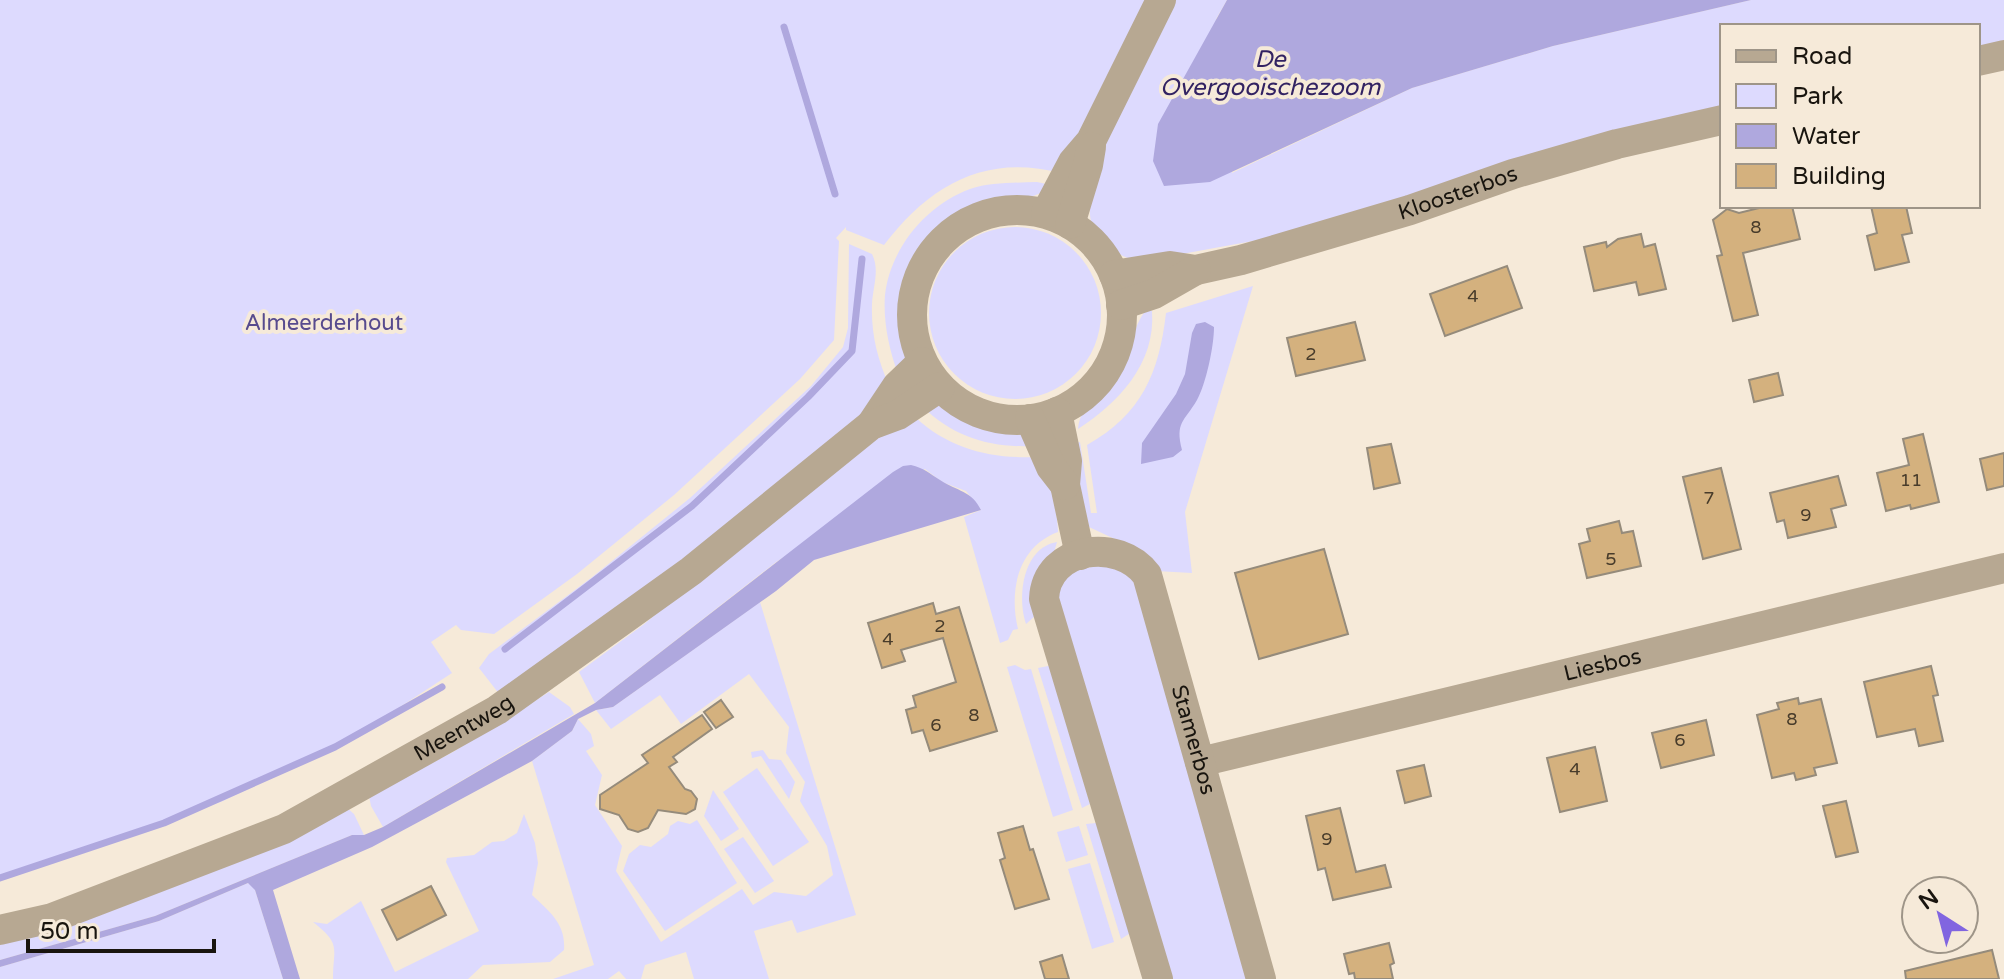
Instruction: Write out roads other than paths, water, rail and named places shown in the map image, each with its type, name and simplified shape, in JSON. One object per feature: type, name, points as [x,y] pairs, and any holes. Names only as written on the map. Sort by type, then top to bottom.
[{"type":"street","points":[[1058,218],[1073,162],[1091,141],[1161,0]]},
{"type":"street","points":[[1980,61],[2004,55]]},
{"type":"street","name":"Kloosterbos","points":[[1121,305],[1154,294],[1196,270],[1287,247],[1572,157],[1720,120]]},
{"type":"street","points":[[1022,209],[1058,218],[1097,246],[1114,275],[1121,305],[1119,338],[1107,369],[1085,394],[1044,415],[1006,419],[981,414],[959,403],[940,387],[922,362],[914,339],[911,315],[914,291],[922,268],[935,247],[974,218],[997,211],[1022,209]]},
{"type":"street","name":"Kloosterbos","points":[[1114,275],[1170,266],[1196,270]]},
{"type":"street","name":"Meentweg","points":[[871,425],[891,392],[922,362]]},
{"type":"street","name":"Meentweg","points":[[0,930],[52,918],[284,829],[497,710],[691,571],[871,425],[898,415],[940,387]]},
{"type":"street","points":[[1044,415],[1051,467],[1065,485],[1080,555],[1060,563],[1053,570],[1047,579],[1044,599],[1158,979]]},
{"type":"street","name":"Stamerbos","points":[[1080,555],[1103,552],[1123,555],[1141,566],[1147,575],[1261,979]]},
{"type":"street","name":"Liesbos","points":[[1200,762],[2004,568]]},
{"type":"water","name":"De Overgooischezoom","points":[[1227,0],[1751,0],[1553,46],[1412,88],[1210,182],[1164,186],[1153,161],[1158,124]]},
{"type":"water","points":[[1205,322],[1214,327],[1211,354],[1200,393],[1180,428],[1182,450],[1173,457],[1141,464],[1142,443],[1176,394],[1185,374],[1192,333],[1196,324]]},
{"type":"water","points":[[911,465],[969,495],[981,510],[814,560],[776,591],[613,707],[596,710],[578,719],[572,731],[532,761],[372,847],[273,890],[300,979],[283,979],[255,890],[248,883],[159,921],[0,967],[0,960],[155,916],[352,835],[364,835],[383,827],[595,703],[893,472]]},
{"type":"waterway","points":[[784,27],[835,194]]},
{"type":"waterway","points":[[505,649],[692,506],[808,397],[852,351],[862,259]]},
{"type":"waterway","points":[[0,878],[164,823],[335,747],[442,687]]},
{"type":"park label","name":"Almeerderhout","points":[[324,323]]}]
